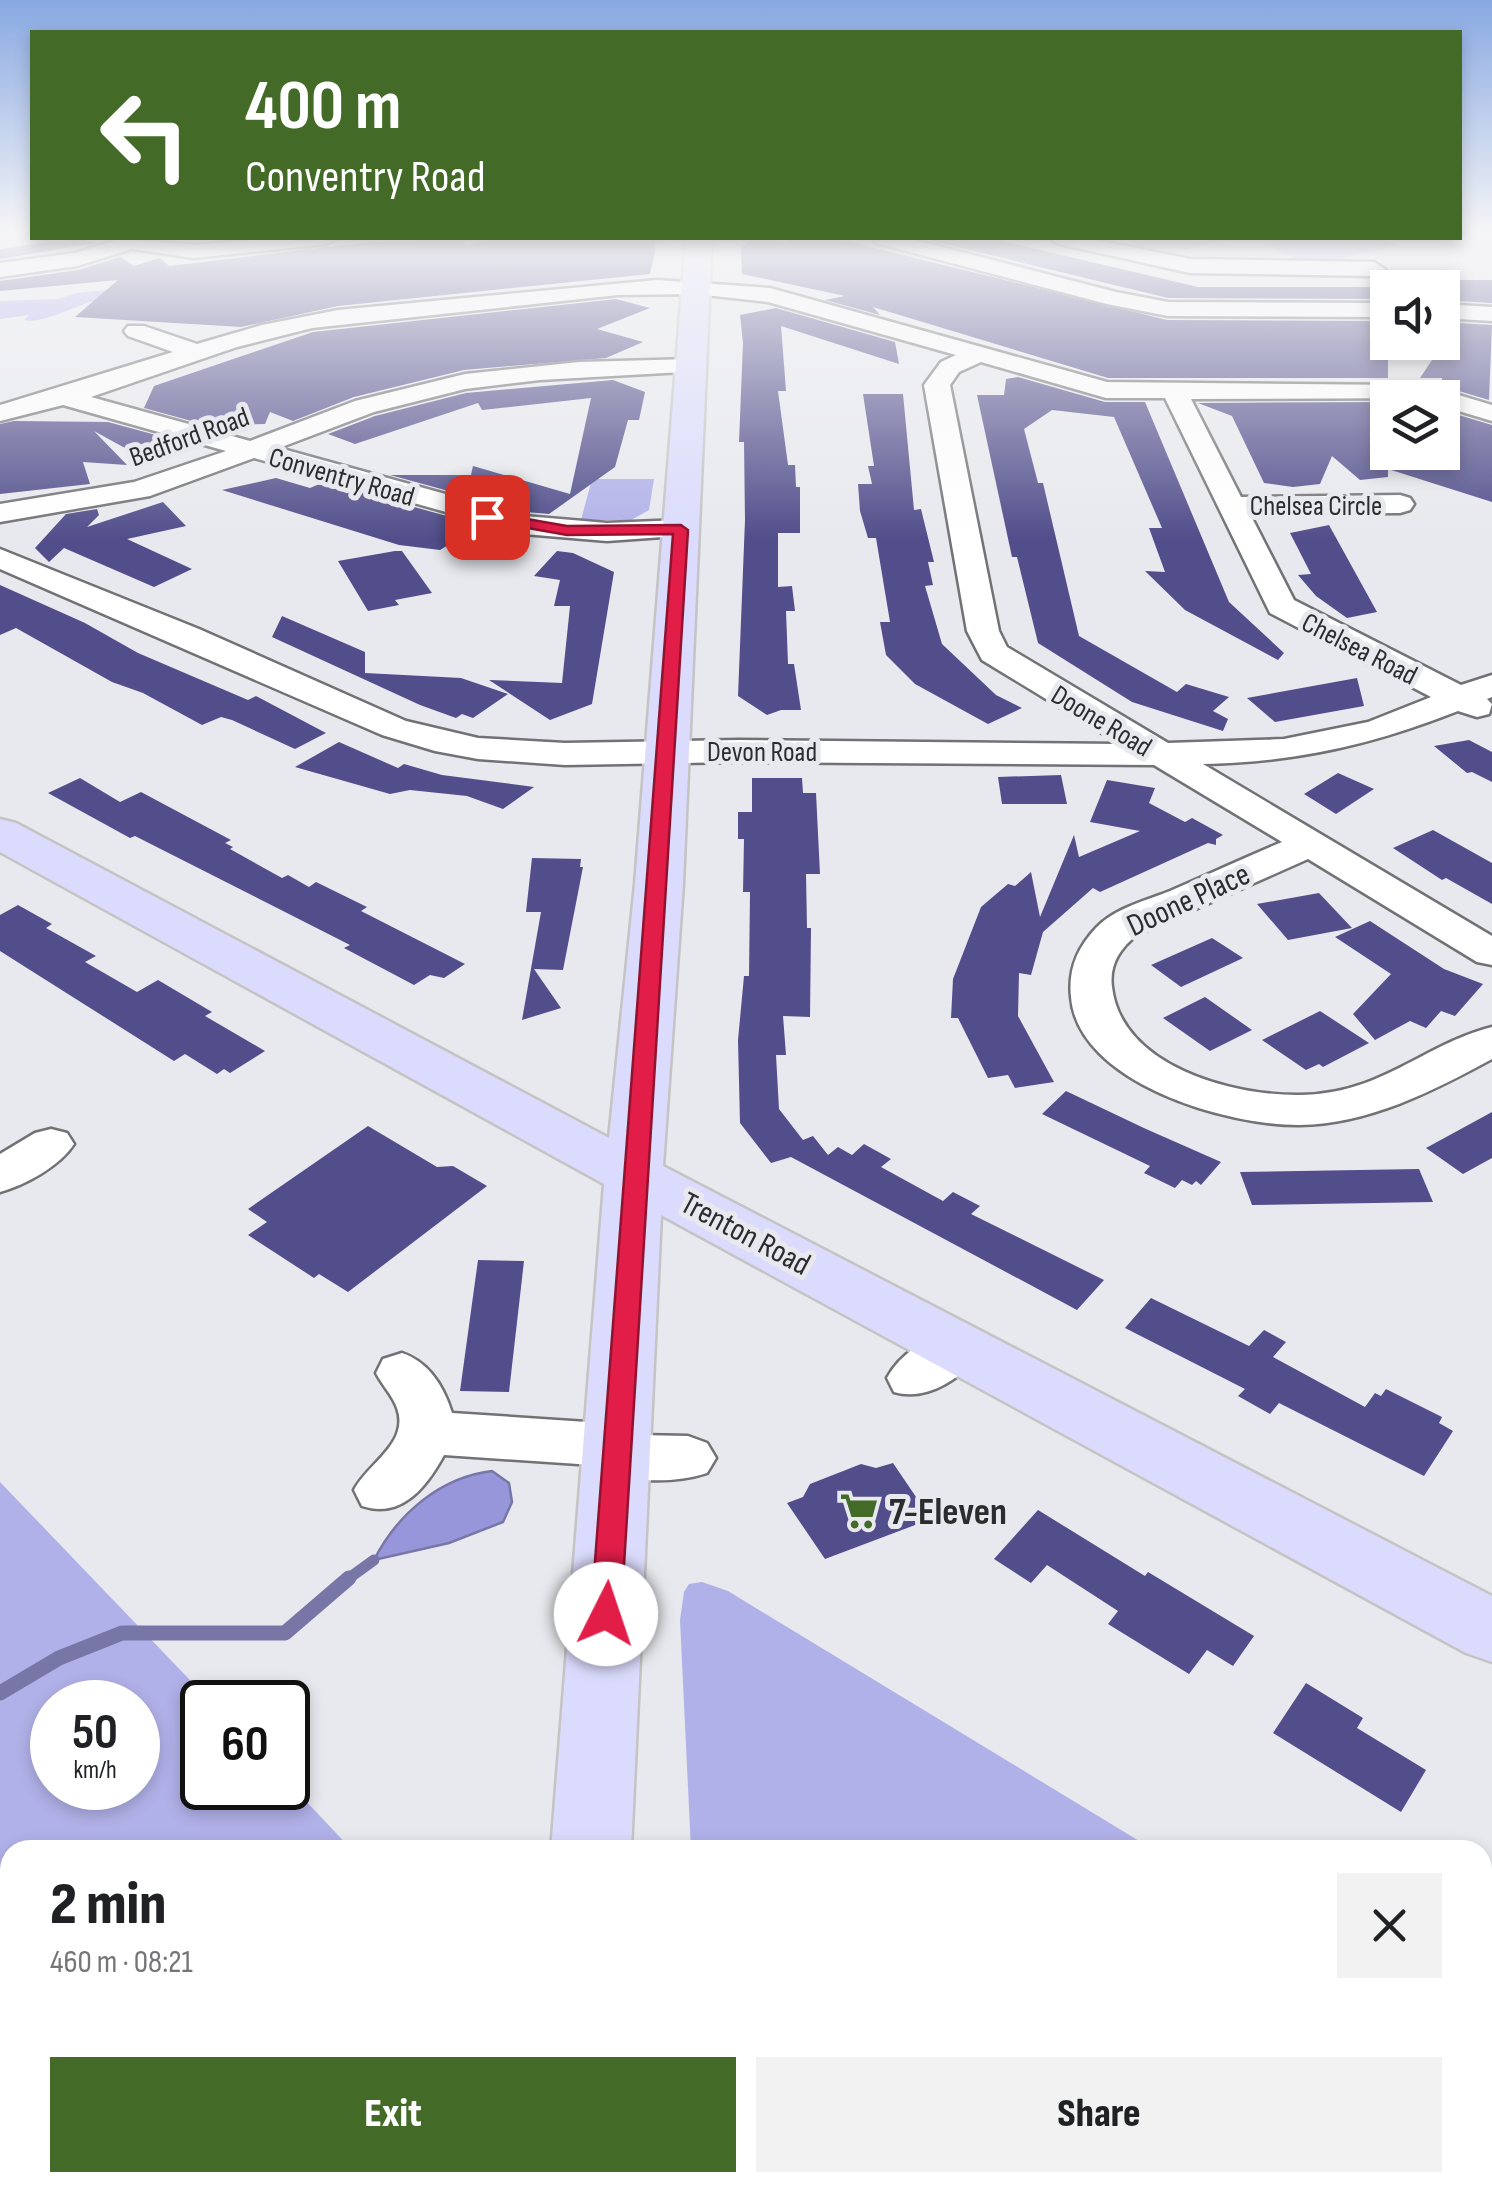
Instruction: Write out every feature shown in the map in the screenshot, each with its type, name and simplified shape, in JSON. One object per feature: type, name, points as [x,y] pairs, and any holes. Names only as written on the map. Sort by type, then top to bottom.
[{"type":"main road","points":[[592,1840],[694,334]]},
{"type":"main road","name":"Trenton Road","points":[[0,832],[634,1174],[936,1362],[1492,1631]]},
{"type":"street","points":[[146,334],[199,352]]},
{"type":"street","points":[[0,413],[67,398],[254,334]]},
{"type":"street","points":[[905,334],[1090,388],[1176,394],[1370,393]]},
{"type":"street","name":"Doone Road","points":[[977,355],[950,367],[937,385],[988,645],[1010,665],[1492,953]]},
{"type":"street","name":"Bedford Road","points":[[0,513],[130,492],[187,475],[352,410],[413,392],[586,370],[692,366]]},
{"type":"street","name":"Chelsea Road","points":[[1176,394],[1280,606],[1476,692],[1492,714]]},
{"type":"street","name":"Conventry Road","points":[[67,398],[524,525],[580,531],[681,530]]},
{"type":"street","points":[[1460,403],[1492,412]]},
{"type":"street","name":"Chelsea Circle","points":[[1231,506],[1400,504]]},
{"type":"street","name":"Devon Road","points":[[0,558],[418,737],[484,749],[1227,752],[1318,745],[1378,730],[1476,692]]},
{"type":"street","name":"Doone Place","points":[[1310,844],[1116,931],[1092,968],[1088,993],[1096,1015],[1114,1040],[1137,1061],[1190,1090],[1265,1110],[1371,1101],[1492,1041]]},
{"type":"street","points":[[0,1176],[51,1144]]},
{"type":"street","points":[[382,1490],[414,1460],[428,1433],[420,1402],[402,1373]]},
{"type":"street","points":[[428,1433],[688,1458]]},
{"type":"shaded area","points":[[592,479],[654,479],[649,510],[631,520],[581,520]]},
{"type":"shaded area","points":[[492,1471],[509,1483],[512,1502],[503,1522],[449,1543],[374,1560],[395,1527],[423,1500],[455,1481]]},
{"type":"shaded area","points":[[0,1482],[190,1680],[180,1680],[180,1810],[310,1810],[310,1805],[343,1840],[0,1840]]},
{"type":"shaded area","points":[[702,1582],[728,1591],[1138,1840],[691,1840],[680,1620],[689,1584]]},
{"type":"building","points":[[306,334],[616,334],[643,342],[606,358],[464,370],[354,397],[293,421],[270,412],[265,424],[206,425],[144,408],[154,386]]},
{"type":"building","points":[[742,334],[782,334],[786,391],[778,391],[788,465],[795,465],[796,487],[800,487],[800,533],[778,533],[778,587],[792,586],[795,611],[786,611],[788,664],[794,664],[801,710],[767,715],[738,696],[745,520],[744,442],[739,442]]},
{"type":"building","points":[[807,334],[868,334],[895,342],[899,364]]},
{"type":"building","points":[[963,334],[1370,334],[1370,360],[1388,360],[1388,378],[1108,378]]},
{"type":"building","points":[[1460,334],[1492,334],[1489,400],[1460,391],[1460,380],[1420,378],[1432,360],[1460,360]]},
{"type":"building","points":[[1018,377],[1105,402],[1145,402],[1229,602],[1284,653],[1278,660],[1185,610],[1145,571],[1165,572],[1149,528],[1162,528],[1114,417],[1052,410],[1024,429],[1038,483],[1043,483],[1079,636],[1177,692],[1186,684],[1229,697],[1213,711],[1228,719],[1223,731],[1132,702],[1038,643],[1017,557],[1012,557],[977,395],[1004,395],[1006,379]]},
{"type":"building","points":[[613,380],[645,392],[639,420],[628,420],[615,467],[549,514],[526,512],[390,475],[471,475],[473,466],[570,494],[591,398],[482,410],[478,403],[355,444],[328,434],[375,416],[466,393]]},
{"type":"building","points":[[863,394],[903,394],[914,510],[921,509],[934,562],[928,562],[933,585],[925,586],[942,644],[996,695],[1022,708],[988,724],[915,684],[886,655],[880,622],[890,622],[876,538],[868,538],[860,511],[858,484],[872,484],[868,466],[874,466]]},
{"type":"building","points":[[1370,402],[1370,470],[1388,470],[1388,477],[1360,480],[1332,456],[1320,484],[1293,487],[1264,483],[1232,416],[1198,403]]},
{"type":"building","points":[[1460,415],[1492,425],[1492,502],[1391,470],[1460,470]]},
{"type":"building","points":[[108,422],[178,441],[154,464],[94,431],[127,465],[83,462],[90,484],[0,494],[0,424]]},
{"type":"building","points":[[276,478],[310,488],[324,482],[519,536],[491,557],[450,544],[440,550],[399,545],[222,490]]},
{"type":"building","points":[[163,502],[186,526],[127,539],[192,569],[154,587],[64,548],[49,562],[35,548],[66,514],[97,509],[99,515],[87,527]]},
{"type":"building","points":[[1329,525],[1377,612],[1347,618],[1316,596],[1298,575],[1311,574],[1290,533]]},
{"type":"building","points":[[402,551],[432,593],[395,600],[399,605],[368,611],[338,561]]},
{"type":"building","points":[[557,551],[573,553],[614,572],[592,704],[550,720],[489,680],[562,683],[570,606],[554,606],[560,580],[534,576]]},
{"type":"building","points":[[0,585],[85,623],[138,653],[248,700],[256,696],[326,733],[295,749],[221,717],[202,725],[143,693],[112,682],[16,628],[0,635]]},
{"type":"building","points":[[282,616],[365,652],[365,673],[461,678],[508,694],[473,718],[462,714],[456,718],[272,637]]},
{"type":"building","points":[[1357,678],[1364,706],[1275,722],[1247,698]]},
{"type":"building","points":[[1469,740],[1492,752],[1492,782],[1467,773],[1434,746]]},
{"type":"building","points":[[339,742],[398,768],[404,764],[442,775],[534,787],[503,809],[467,796],[410,790],[390,794],[295,767]]},
{"type":"building","points":[[1338,773],[1374,789],[1336,814],[1304,794]]},
{"type":"building","points":[[1061,775],[1067,804],[1002,804],[998,777]]},
{"type":"building","points":[[80,778],[120,802],[141,792],[231,840],[225,843],[233,847],[230,849],[282,878],[288,875],[309,887],[316,882],[367,907],[361,911],[465,964],[444,978],[430,975],[414,985],[344,948],[350,945],[135,836],[130,838],[48,793]]},
{"type":"building","points":[[752,778],[802,778],[803,793],[816,793],[820,874],[806,874],[807,928],[811,928],[810,1017],[783,1016],[786,1055],[776,1055],[779,1109],[803,1140],[813,1136],[828,1155],[838,1147],[852,1155],[864,1144],[891,1159],[881,1167],[943,1201],[953,1192],[980,1206],[971,1214],[1104,1280],[1077,1310],[791,1157],[771,1163],[740,1123],[738,1040],[744,976],[749,976],[750,892],[743,892],[744,839],[738,839],[738,812],[752,812]]},
{"type":"building","points":[[1107,780],[1155,788],[1149,803],[1185,822],[1192,818],[1223,835],[1216,839],[1216,845],[1208,843],[1100,892],[1093,888],[1043,932],[1031,975],[1019,973],[1018,1016],[1054,1082],[1015,1088],[1008,1075],[988,1078],[958,1018],[951,1018],[953,979],[981,907],[1008,884],[1015,886],[1031,872],[1040,917],[1074,835],[1079,857],[1140,831],[1090,822]]},
{"type":"building","points":[[1433,830],[1492,863],[1492,904],[1446,878],[1442,880],[1393,848]]},
{"type":"building","points":[[532,858],[581,859],[583,867],[563,970],[534,969],[561,1008],[522,1020],[541,912],[526,912]]},
{"type":"building","points":[[1319,893],[1352,928],[1288,940],[1257,904]]},
{"type":"building","points":[[18,905],[52,924],[46,928],[96,956],[85,962],[137,992],[158,980],[212,1012],[205,1016],[265,1051],[230,1073],[224,1069],[217,1074],[185,1054],[174,1061],[0,951],[0,915]]},
{"type":"building","points":[[1370,921],[1444,969],[1483,984],[1455,1016],[1441,1011],[1426,1028],[1410,1021],[1375,1040],[1353,1014],[1391,974],[1335,937]]},
{"type":"building","points":[[1212,938],[1243,958],[1181,987],[1151,965]]},
{"type":"building","points":[[1205,997],[1252,1030],[1210,1051],[1163,1018]]},
{"type":"building","points":[[1320,1011],[1369,1043],[1323,1067],[1319,1064],[1306,1070],[1262,1040]]},
{"type":"building","points":[[1066,1091],[1221,1162],[1201,1185],[1182,1180],[1175,1188],[1144,1173],[1150,1166],[1042,1114]]},
{"type":"building","points":[[1492,1112],[1492,1158],[1463,1174],[1426,1148]]},
{"type":"building","points":[[368,1126],[437,1167],[453,1166],[487,1186],[348,1292],[319,1274],[314,1278],[248,1235],[267,1222],[248,1209]]},
{"type":"building","points":[[1419,1169],[1433,1202],[1252,1205],[1240,1172]]},
{"type":"building","points":[[478,1260],[524,1261],[509,1392],[460,1391]]},
{"type":"building","points":[[1151,1298],[1249,1346],[1264,1330],[1286,1342],[1273,1357],[1365,1407],[1375,1393],[1381,1396],[1386,1389],[1442,1417],[1439,1423],[1453,1431],[1424,1476],[1279,1403],[1270,1414],[1238,1396],[1245,1389],[1125,1328]]},
{"type":"building","name":"7-Eleven","points":[[893,1463],[931,1519],[825,1559],[787,1503],[803,1497],[810,1484],[861,1464],[876,1468]]},
{"type":"building","points":[[1038,1510],[1145,1576],[1148,1572],[1254,1636],[1233,1666],[1207,1650],[1189,1674],[1108,1624],[1118,1611],[1047,1565],[1031,1583],[994,1559]]},
{"type":"building","points":[[1306,1683],[1363,1718],[1357,1728],[1426,1770],[1401,1812],[1273,1733]]},
{"type":"waterway","points":[[348,1579],[374,1560]]},
{"type":"waterway","points":[[0,1693],[59,1658],[122,1633],[285,1633],[348,1579]]},
{"type":"place","name":"7-Eleven","points":[[859,1511]]},
{"type":"route","points":[[487,517],[567,530],[681,530],[606,1614]]}]
